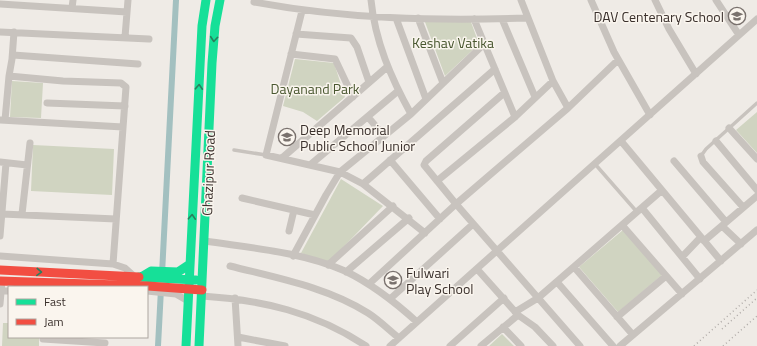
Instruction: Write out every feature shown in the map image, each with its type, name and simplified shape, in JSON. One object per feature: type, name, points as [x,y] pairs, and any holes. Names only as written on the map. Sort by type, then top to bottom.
[{"type":"main road","name":"Ghazipur Road","points":[[186,346],[202,26],[206,0]]},
{"type":"main road","name":"Ghazipur Road","points":[[199,346],[205,242],[212,63],[215,26],[220,0]]},
{"type":"main road","points":[[176,283],[190,260],[204,256]]},
{"type":"main road","points":[[0,270],[142,283],[176,283]]},
{"type":"main road","points":[[1,281],[176,283],[189,284],[202,289]]},
{"type":"main road","points":[[187,325],[200,326]]},
{"type":"street","points":[[72,8],[73,0]]},
{"type":"street","points":[[125,37],[128,0]]},
{"type":"street","points":[[371,0],[372,17],[387,67],[411,114]]},
{"type":"street","points":[[521,0],[553,81],[568,108]]},
{"type":"street","points":[[591,0],[618,60],[650,115]]},
{"type":"street","points":[[655,0],[669,29],[696,74]]},
{"type":"street","points":[[716,0],[739,35]]},
{"type":"street","points":[[254,2],[302,11],[372,17],[474,19],[527,18]]},
{"type":"street","points":[[0,4],[51,3],[72,8],[127,12]]},
{"type":"street","points":[[302,11],[266,155],[340,172],[363,184],[409,218],[425,233]]},
{"type":"street","points":[[396,18],[426,99]]},
{"type":"street","points":[[418,18],[443,83]]},
{"type":"street","points":[[474,19],[515,117]]},
{"type":"street","points":[[502,19],[536,97]]},
{"type":"street","points":[[390,346],[757,20]]},
{"type":"street","points":[[0,32],[149,39]]},
{"type":"street","points":[[14,32],[13,55],[3,120],[123,127]]},
{"type":"street","points":[[296,34],[350,38],[357,47],[369,82]]},
{"type":"street","points":[[293,256],[340,172],[411,114],[484,44]]},
{"type":"street","points":[[291,54],[335,59],[353,97]]},
{"type":"street","points":[[13,55],[138,64]]},
{"type":"street","points":[[369,284],[456,204],[568,108],[618,60]]},
{"type":"street","points":[[282,158],[387,67]]},
{"type":"street","points":[[363,184],[495,69]]},
{"type":"street","points":[[9,76],[63,81],[121,83],[126,87],[113,264]]},
{"type":"street","points":[[437,181],[515,117],[553,81]]},
{"type":"street","points":[[310,165],[398,91]]},
{"type":"street","points":[[504,93],[424,162],[426,169],[580,346]]},
{"type":"street","points":[[47,103],[125,106]]},
{"type":"street","points":[[368,117],[384,136]]},
{"type":"street","points":[[730,128],[757,159]]},
{"type":"street","points":[[621,141],[661,191],[721,261]]},
{"type":"street","points":[[716,141],[757,190]]},
{"type":"street","points":[[22,214],[30,144]]},
{"type":"street","points":[[701,156],[703,162],[743,207]]},
{"type":"street","points":[[390,160],[440,219]]},
{"type":"street","points":[[674,161],[741,244]]},
{"type":"street","points":[[0,236],[3,163],[28,165]]},
{"type":"street","points":[[481,346],[516,314],[557,282],[661,191]]},
{"type":"street","points":[[682,257],[757,196]]},
{"type":"street","points":[[242,198],[315,215]]},
{"type":"street","points":[[328,264],[392,206]]},
{"type":"street","points":[[289,231],[294,210]]},
{"type":"street","points":[[639,210],[700,279]]},
{"type":"street","points":[[2,214],[116,219]]},
{"type":"street","points":[[346,272],[409,218]]},
{"type":"street","points":[[390,299],[473,224]]},
{"type":"street","points":[[622,225],[682,294]]},
{"type":"street","points":[[620,346],[757,230]]},
{"type":"street","points":[[205,242],[293,256],[328,264],[369,284],[390,299],[417,322]]},
{"type":"street","points":[[0,256],[113,264],[125,268],[142,283]]},
{"type":"street","points":[[230,266],[307,286],[340,298],[369,314],[399,338]]},
{"type":"street","points":[[574,267],[632,335]]},
{"type":"street","points":[[476,269],[504,298],[516,314],[535,327],[553,346]]},
{"type":"street","points":[[617,317],[666,276]]},
{"type":"street","points":[[0,304],[1,281]]},
{"type":"street","points":[[557,282],[613,346]]},
{"type":"street","points":[[176,283],[188,301]]},
{"type":"street","points":[[202,289],[314,318],[333,326],[366,346]]},
{"type":"street","points":[[235,298],[238,346]]},
{"type":"street","points":[[450,346],[504,298]]},
{"type":"street","points":[[503,327],[521,346]]},
{"type":"street","points":[[238,337],[285,346]]},
{"type":"street","points":[[43,341],[106,343]]},
{"type":"lane","points":[[701,156],[703,152],[757,103]]},
{"type":"lane","points":[[234,150],[266,155]]},
{"type":"lane","points":[[594,164],[639,210]]},
{"type":"green space","name":"Keshav Vatika","points":[[425,22],[471,22],[479,44],[445,76]]},
{"type":"green space","name":"Dayanand Park","points":[[295,59],[334,63],[345,97],[317,121],[303,112],[283,106]]},
{"type":"green space","points":[[12,81],[43,83],[41,118],[10,117]]},
{"type":"green space","points":[[757,112],[757,153],[736,130]]},
{"type":"green space","points":[[33,145],[114,149],[112,195],[31,191]]},
{"type":"green space","points":[[341,179],[383,206],[328,263],[301,253]]},
{"type":"green space","points":[[623,230],[662,275],[618,312],[579,267]]},
{"type":"green space","points":[[3,323],[8,323],[8,338],[39,338],[39,346],[2,346]]},
{"type":"green space","points":[[502,334],[514,346],[489,346]]},
{"type":"waterway","points":[[162,274],[176,0]]},
{"type":"waterway","points":[[158,346],[161,289]]},
{"type":"railway","points":[[694,346],[757,290]]},
{"type":"railway","points":[[722,329],[757,298]]},
{"type":"railway","points":[[723,346],[757,316]]},
{"type":"traffic: fast","points":[[186,346],[202,26],[206,0]]},
{"type":"traffic: fast","points":[[199,346],[212,63],[215,26],[220,0]]},
{"type":"traffic: fast","points":[[141,277],[151,271],[178,272],[190,264]]},
{"type":"traffic: fast","points":[[139,277],[196,280]]},
{"type":"traffic: jam","points":[[0,270],[139,277]]},
{"type":"traffic: jam","points":[[0,281],[148,286],[202,290]]},
{"type":"place","name":"DAV Centenary School","points":[[737,16]]},
{"type":"place","name":"Deep Memorial Public School Junior","points":[[287,137]]},
{"type":"place","name":"Fulwari Play School","points":[[393,280]]}]
